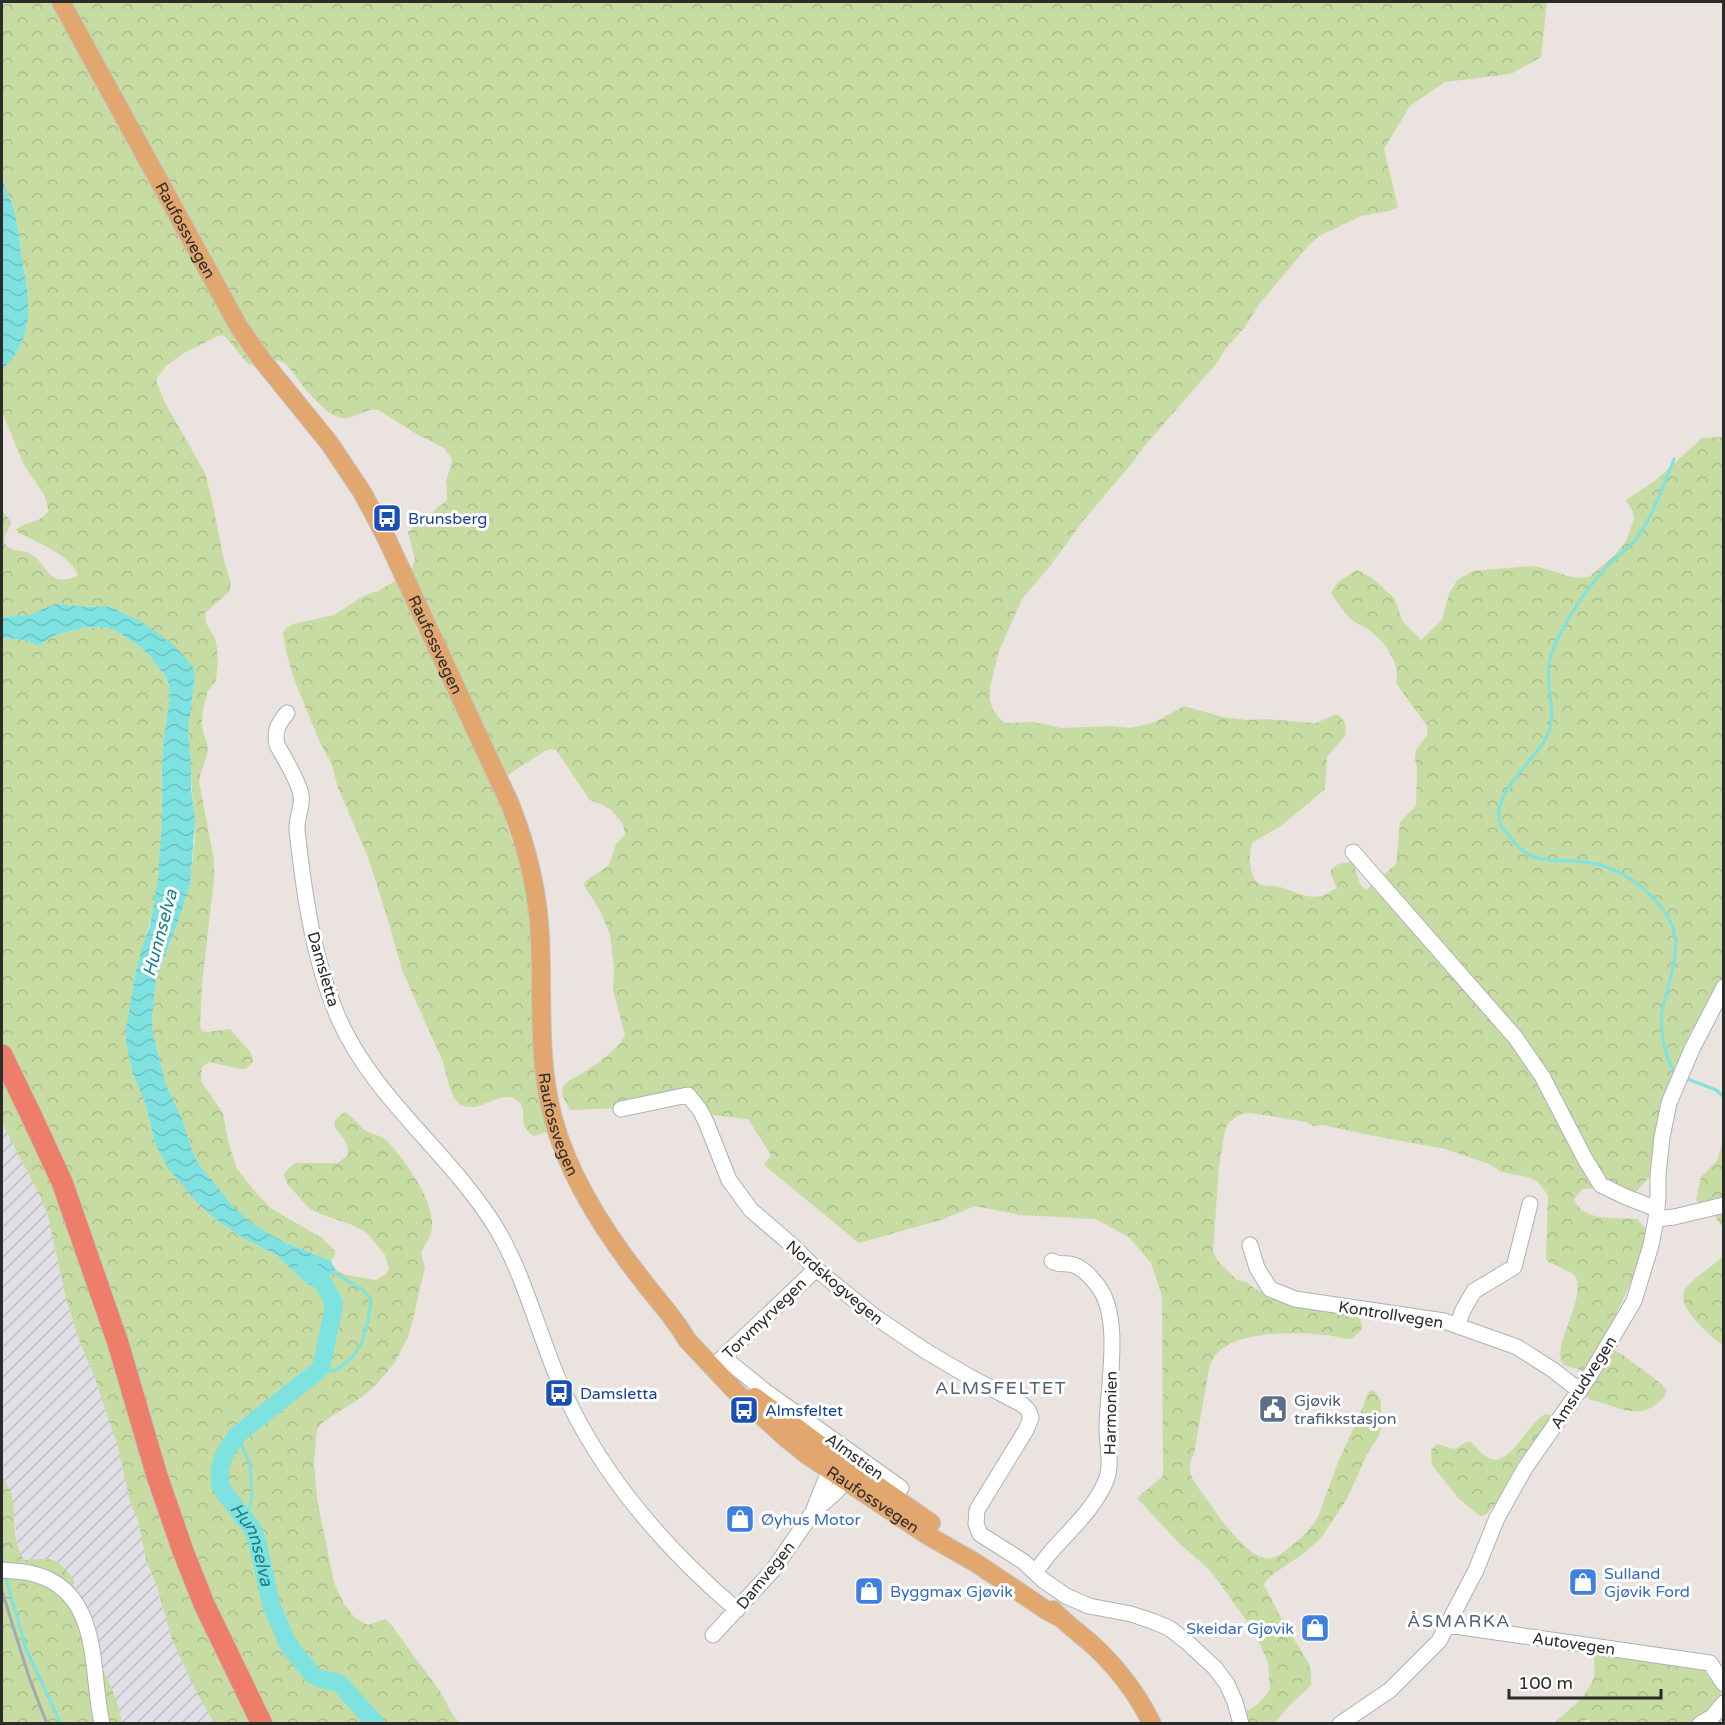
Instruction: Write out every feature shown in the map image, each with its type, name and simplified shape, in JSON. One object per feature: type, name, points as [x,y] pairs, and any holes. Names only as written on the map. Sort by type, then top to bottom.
[{"type":"highway","points":[[2,1055],[62,1182],[118,1343],[157,1476],[183,1551],[204,1604],[262,1724]]},
{"type":"highway","points":[[2,1077],[47,1174],[76,1250],[177,1562],[194,1605],[251,1724]]},
{"type":"main road","name":"Raufossvegen","points":[[61,2],[239,327],[262,360],[330,444],[362,492],[385,535],[486,751],[520,830],[535,887],[540,937],[543,1060],[548,1099],[569,1164],[598,1217],[687,1340],[718,1363],[749,1393],[842,1470],[1050,1606],[1115,1668],[1137,1698],[1152,1724]]},
{"type":"street","name":"Damsletta","points":[[287,713],[278,723],[275,736],[277,745],[302,796],[297,826],[311,925],[324,978],[339,1018],[365,1066],[474,1196],[498,1231],[516,1269],[559,1382],[601,1461],[628,1500],[652,1528],[737,1610]]},
{"type":"street","points":[[1353,852],[1515,1037],[1542,1076],[1601,1185],[1656,1214],[1674,1217],[1724,1205]]},
{"type":"street","name":"Amsrudvegen","points":[[1340,1724],[1390,1690],[1439,1641],[1476,1570],[1497,1518],[1526,1468],[1580,1391],[1634,1301],[1651,1245],[1656,1214],[1662,1137],[1669,1103],[1692,1049],[1724,987]]},
{"type":"street","name":"Nordskogvegen","points":[[621,1109],[688,1095],[700,1110],[723,1167],[739,1195],[751,1210],[816,1269],[890,1328],[1028,1410],[1030,1420],[977,1510],[976,1524],[986,1539],[1035,1571]]},
{"type":"street","points":[[1458,1326],[1462,1312],[1474,1291],[1514,1267],[1530,1204]]},
{"type":"street","name":"Kontrollvegen","points":[[1250,1245],[1257,1268],[1270,1289],[1295,1299],[1444,1321],[1517,1347],[1580,1391]]},
{"type":"street","name":"Harmonien","points":[[1035,1571],[1088,1509],[1101,1490],[1109,1472],[1107,1427],[1112,1361],[1107,1308],[1098,1287],[1084,1271],[1070,1264],[1052,1261]]},
{"type":"street","name":"Torvmyrvegen","points":[[718,1363],[816,1269]]},
{"type":"street","name":"Almstien","points":[[718,1363],[765,1391],[901,1488]]},
{"type":"street","name":"Damvegen","points":[[713,1635],[773,1570],[813,1512],[818,1497],[842,1470]]},
{"type":"street","points":[[2,1570],[33,1574],[54,1582],[69,1594],[86,1620],[102,1724]]},
{"type":"street","points":[[1035,1571],[1043,1580],[1077,1602],[1131,1614],[1169,1628],[1215,1668],[1227,1684],[1241,1724]]},
{"type":"street","name":"Autovegen","points":[[1448,1625],[1710,1663],[1724,1684]]},
{"type":"street","points":[[1700,1724],[1713,1717],[1724,1703]]},
{"type":"shaded area","points":[[2,1123],[48,1216],[66,1298],[118,1447],[130,1502],[139,1524],[146,1560],[157,1586],[172,1640],[214,1723],[122,1723],[74,1589],[74,1580],[37,1559],[24,1560],[18,1553],[10,1493],[2,1475]]},
{"type":"green space","points":[[2,2],[1547,2],[1541,57],[1511,74],[1445,82],[1410,106],[1384,149],[1398,207],[1361,216],[1319,236],[1260,303],[1245,327],[1226,348],[1216,364],[1146,444],[1022,599],[999,651],[990,687],[990,701],[993,710],[1006,723],[1034,722],[1061,728],[1112,726],[1131,728],[1155,722],[1184,706],[1223,717],[1247,720],[1316,723],[1336,714],[1343,720],[1346,733],[1327,757],[1325,789],[1281,826],[1253,842],[1250,851],[1251,869],[1254,879],[1261,884],[1315,897],[1337,888],[1331,870],[1338,864],[1352,862],[1361,885],[1367,889],[1396,864],[1400,822],[1416,806],[1416,750],[1427,735],[1427,726],[1396,683],[1396,669],[1387,648],[1372,632],[1352,620],[1331,593],[1338,582],[1357,570],[1372,578],[1394,598],[1403,622],[1421,640],[1442,620],[1449,594],[1457,580],[1473,571],[1530,566],[1575,578],[1589,577],[1614,556],[1626,541],[1634,519],[1626,500],[1656,480],[1702,438],[1723,437],[1723,1004],[1708,1023],[1691,1030],[1670,1082],[1651,1175],[1636,1192],[1628,1196],[1602,1188],[1583,1189],[1574,1199],[1585,1212],[1601,1217],[1637,1219],[1646,1229],[1640,1261],[1614,1319],[1606,1346],[1623,1355],[1660,1383],[1667,1390],[1662,1399],[1647,1410],[1639,1411],[1623,1410],[1590,1400],[1587,1396],[1588,1377],[1582,1371],[1565,1365],[1561,1361],[1561,1347],[1576,1301],[1577,1283],[1574,1275],[1547,1261],[1548,1195],[1537,1181],[1501,1172],[1489,1164],[1445,1149],[1323,1125],[1314,1126],[1305,1122],[1250,1113],[1241,1114],[1229,1122],[1225,1130],[1219,1166],[1213,1251],[1217,1260],[1237,1280],[1246,1282],[1257,1290],[1278,1299],[1356,1313],[1362,1328],[1350,1339],[1301,1333],[1255,1336],[1228,1345],[1218,1352],[1209,1369],[1194,1454],[1190,1463],[1193,1480],[1226,1525],[1246,1547],[1256,1555],[1265,1558],[1275,1557],[1302,1537],[1318,1517],[1338,1462],[1368,1393],[1371,1390],[1375,1392],[1381,1400],[1379,1436],[1368,1452],[1347,1499],[1320,1539],[1303,1554],[1276,1572],[1264,1585],[1308,1662],[1311,1671],[1311,1685],[1275,1723],[1236,1723],[1242,1712],[1254,1707],[1270,1690],[1268,1662],[1254,1632],[1210,1570],[1179,1543],[1137,1498],[1163,1476],[1162,1296],[1151,1263],[1129,1237],[1095,1219],[1021,1215],[975,1206],[944,1219],[859,1243],[764,1165],[771,1155],[748,1119],[712,1115],[700,1101],[570,1110],[563,1097],[562,1088],[606,1056],[623,1040],[625,1035],[613,990],[614,967],[610,934],[599,909],[584,885],[586,881],[609,865],[616,844],[625,834],[623,824],[611,810],[590,800],[556,750],[547,750],[515,770],[497,784],[495,794],[503,811],[511,839],[520,856],[529,891],[549,1129],[547,1132],[534,1136],[529,1132],[525,1128],[522,1106],[514,1098],[504,1097],[474,1107],[460,1105],[454,1098],[443,1062],[402,970],[368,857],[338,788],[332,765],[294,679],[283,633],[293,624],[334,615],[365,595],[378,591],[397,580],[412,568],[415,559],[408,532],[447,500],[446,482],[452,459],[444,448],[378,410],[370,410],[347,418],[330,413],[322,407],[287,365],[276,360],[254,365],[248,364],[225,336],[220,335],[182,354],[165,367],[157,378],[164,401],[205,473],[231,583],[229,592],[205,613],[206,623],[215,638],[218,661],[216,680],[208,691],[202,719],[203,732],[208,746],[199,781],[214,860],[214,879],[202,984],[200,1027],[202,1031],[207,1032],[230,1029],[251,1053],[253,1062],[246,1069],[241,1069],[209,1062],[202,1067],[201,1081],[223,1113],[228,1141],[237,1169],[272,1209],[322,1238],[335,1251],[335,1255],[331,1261],[284,1242],[251,1223],[231,1204],[198,1163],[182,1119],[166,1085],[153,1034],[156,978],[190,885],[195,835],[188,731],[195,676],[174,645],[104,606],[55,604],[29,615],[2,617],[2,510],[11,522],[4,538],[8,546],[14,550],[31,554],[54,577],[68,579],[78,576],[75,569],[62,556],[16,530],[40,519],[48,512],[44,495],[24,465],[2,412],[2,370],[21,344],[26,330],[28,300],[17,224],[2,177]]},
{"type":"green space","points":[[102,627],[115,630],[145,651],[167,681],[170,698],[162,758],[160,865],[152,914],[143,944],[133,1074],[146,1105],[155,1143],[213,1217],[244,1239],[275,1254],[306,1283],[333,1272],[335,1269],[346,1275],[376,1280],[387,1273],[389,1268],[385,1255],[367,1233],[310,1209],[288,1185],[284,1176],[285,1172],[295,1163],[338,1163],[348,1155],[347,1145],[334,1125],[335,1121],[345,1112],[366,1131],[387,1141],[410,1169],[428,1205],[432,1227],[421,1253],[425,1267],[408,1337],[395,1362],[377,1384],[362,1397],[323,1422],[317,1429],[314,1462],[317,1499],[334,1583],[344,1604],[355,1618],[368,1625],[385,1619],[389,1622],[460,1723],[214,1723],[172,1640],[157,1586],[146,1560],[139,1524],[130,1502],[118,1447],[66,1298],[48,1216],[2,1123],[2,638],[26,640],[39,645],[55,635],[83,628]]},
{"type":"green space","points":[[1723,1120],[1723,1228],[1714,1215],[1696,1200],[1701,1177],[1717,1161],[1722,1143]]},
{"type":"green space","points":[[1723,1256],[1723,1345],[1694,1319],[1684,1302],[1683,1294],[1691,1283]]},
{"type":"green space","points":[[1546,1414],[1555,1417],[1525,1453],[1496,1502],[1485,1515],[1480,1516],[1458,1498],[1432,1465],[1431,1450],[1437,1444],[1454,1449],[1471,1442],[1489,1458],[1497,1460],[1504,1457],[1512,1451],[1532,1425]]},
{"type":"green space","points":[[2,1475],[11,1493],[17,1545],[24,1560],[54,1560],[63,1566],[74,1580],[74,1589],[114,1695],[122,1723],[2,1723]]},
{"type":"green space","points":[[1594,1653],[1696,1660],[1723,1696],[1723,1723],[1592,1724],[1590,1720],[1586,1720],[1579,1723],[1553,1724],[1587,1691],[1595,1674]]},
{"type":"water","points":[[2,177],[17,224],[28,300],[28,315],[21,344],[2,370]]},
{"type":"water","points":[[55,604],[113,608],[143,623],[174,645],[193,667],[195,676],[188,731],[195,821],[190,885],[156,978],[153,1034],[166,1085],[182,1119],[198,1163],[231,1204],[251,1223],[284,1242],[331,1261],[335,1269],[316,1288],[306,1283],[275,1254],[244,1239],[213,1217],[168,1168],[155,1143],[146,1105],[133,1074],[126,1042],[126,1028],[136,971],[150,926],[158,878],[162,820],[162,762],[170,696],[168,682],[149,655],[115,630],[102,627],[83,628],[55,635],[39,645],[26,640],[2,638],[2,617],[29,615]]},
{"type":"waterway","points":[[1674,459],[1658,500],[1643,529],[1634,542],[1611,562],[1592,584],[1561,632],[1549,664],[1551,718],[1547,736],[1507,791],[1501,803],[1499,815],[1501,826],[1529,855],[1546,860],[1584,862],[1609,868],[1644,889],[1662,908],[1673,930],[1675,954],[1661,1021],[1668,1059],[1677,1073]]},
{"type":"waterway","points":[[1685,1078],[1716,1090],[1724,1097]]},
{"type":"waterway","name":"Hunnselva","points":[[307,1267],[327,1289],[334,1305],[322,1364],[319,1370],[237,1435],[224,1455],[220,1468],[220,1482],[223,1491],[252,1528],[272,1607],[289,1646],[313,1675],[339,1683],[376,1724]]},
{"type":"waterway","name":"Hunnselva","points":[[319,1370],[335,1371],[354,1355],[364,1335],[371,1299],[362,1289],[331,1271]]},
{"type":"waterway","points":[[237,1435],[250,1464],[252,1497],[247,1519]]},
{"type":"waterway","points":[[2,1556],[3,1566]]},
{"type":"waterway","points":[[5,1575],[26,1649],[61,1724]]},
{"type":"railway","points":[[2,1591],[29,1677],[47,1724]]},
{"type":"place","name":"Brunsberg","points":[[387,518]]},
{"type":"place","name":"Damsletta","points":[[559,1393]]},
{"type":"place","name":"Gjøvik trafikkstasjon","points":[[1273,1409]]},
{"type":"place","name":"Almsfeltet","points":[[744,1410]]},
{"type":"place","name":"Øyhus Motor","points":[[740,1519]]},
{"type":"place","name":"Sulland Gjøvik Ford","points":[[1583,1582]]},
{"type":"place","name":"Byggmax Gjøvik","points":[[869,1591]]},
{"type":"place","name":"Skeidar Gjøvik","points":[[1315,1628]]},
{"type":"district","name":"ALMSFELTET","points":[[1001,1388]]},
{"type":"district","name":"ÅSMARKA","points":[[1459,1621]]}]
